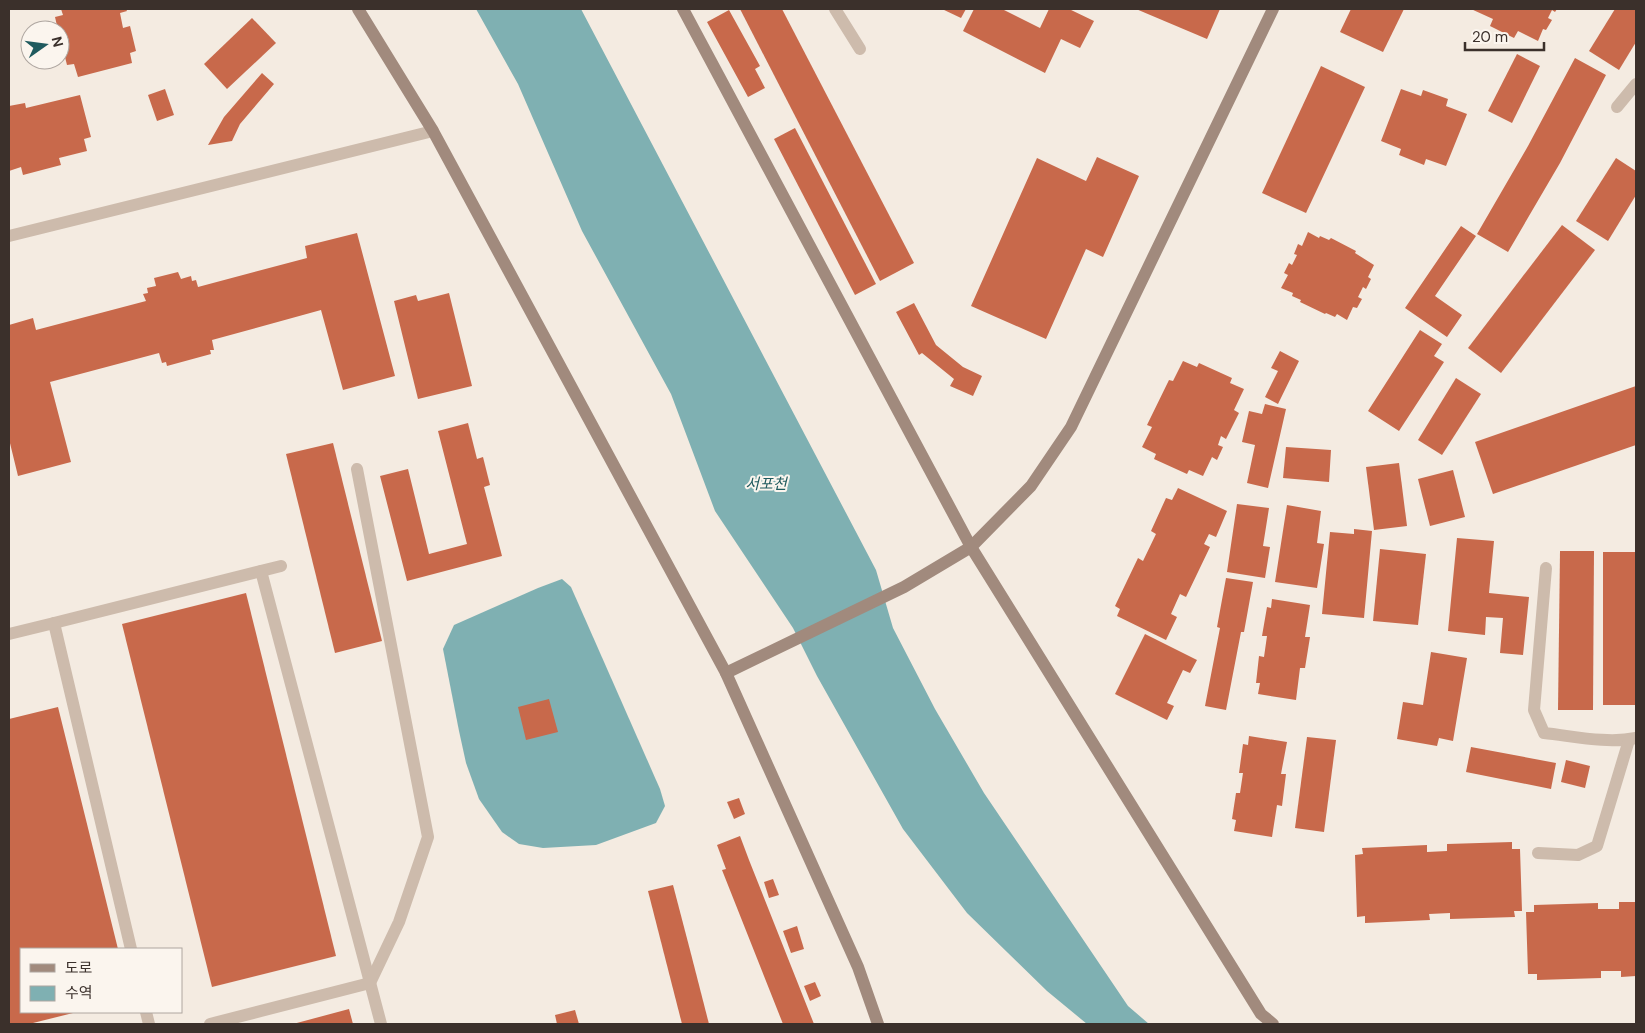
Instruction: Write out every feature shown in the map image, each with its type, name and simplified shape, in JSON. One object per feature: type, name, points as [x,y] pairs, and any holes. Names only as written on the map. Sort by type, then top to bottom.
[{"type":"street","points":[[358,9],[433,130],[726,673],[858,967],[878,1024]]},
{"type":"street","points":[[683,9],[971,547],[1208,930],[1262,1014],[1273,1024]]},
{"type":"street","points":[[834,9],[860,49]]},
{"type":"street","points":[[726,673],[904,587],[971,547],[1031,486],[1071,427],[1273,9]]},
{"type":"street","points":[[1617,107],[1636,84]]},
{"type":"street","points":[[9,236],[433,130]]},
{"type":"street","points":[[357,469],[428,837],[398,922],[370,983]]},
{"type":"street","points":[[9,634],[281,566]]},
{"type":"street","points":[[1538,854],[1578,855],[1596,846],[1632,739],[1601,739],[1544,733],[1534,710],[1546,568]]},
{"type":"street","points":[[261,571],[380,1024]]},
{"type":"street","points":[[54,623],[131,948]]},
{"type":"street","points":[[210,1024],[370,983]]},
{"type":"water","name":"서포천","points":[[476,9],[581,9],[876,570],[893,628],[935,709],[984,793],[1128,1006],[1149,1024],[1087,1024],[1047,991],[967,913],[903,829],[817,676],[793,628],[715,511],[671,394],[582,231],[518,84]]},
{"type":"water","points":[[562,579],[571,587],[660,789],[665,806],[656,823],[596,845],[543,848],[519,844],[502,832],[479,799],[466,763],[443,649],[454,625]]},
{"type":"building","points":[[61,9],[126,9],[127,11],[120,13],[123,28],[130,26],[136,51],[130,53],[132,63],[78,77],[74,64],[70,65],[70,20],[56,20],[55,17],[63,15]]},
{"type":"building","points":[[740,9],[782,9],[914,263],[880,281]]},
{"type":"building","points":[[942,9],[966,9],[961,18]]},
{"type":"building","points":[[974,9],[1002,9],[1040,28],[1049,9],[1069,9],[1094,21],[1080,48],[1061,39],[1045,73],[963,31]]},
{"type":"building","points":[[1136,9],[1220,9],[1207,39]]},
{"type":"building","points":[[1351,9],[1404,9],[1383,52],[1340,32]]},
{"type":"building","points":[[1471,9],[1557,9],[1555,12],[1552,10],[1548,18],[1552,20],[1546,30],[1543,29],[1538,41],[1518,31],[1514,38],[1490,26],[1493,19]]},
{"type":"building","points":[[1615,9],[1636,9],[1636,42],[1619,70],[1589,51]]},
{"type":"building","points":[[729,10],[760,66],[755,69],[765,88],[748,97],[707,22]]},
{"type":"building","points":[[252,18],[276,43],[227,89],[204,64]]},
{"type":"building","points":[[1517,54],[1540,66],[1512,123],[1488,111]]},
{"type":"building","points":[[1575,58],[1606,75],[1560,163],[1508,252],[1477,234],[1528,146]]},
{"type":"building","points":[[1321,66],[1365,87],[1306,213],[1262,193]]},
{"type":"building","points":[[262,73],[274,84],[240,124],[232,141],[208,145],[224,117]]},
{"type":"building","points":[[165,89],[174,115],[157,121],[148,95]]},
{"type":"building","points":[[1401,89],[1421,96],[1423,90],[1448,99],[1446,106],[1467,114],[1446,166],[1426,159],[1424,165],[1399,155],[1401,149],[1381,141]]},
{"type":"building","points":[[80,95],[91,137],[84,139],[87,151],[59,158],[61,165],[23,175],[21,167],[9,171],[9,106],[25,103],[26,108]]},
{"type":"building","points":[[795,128],[876,284],[855,295],[774,139]]},
{"type":"building","points":[[1097,157],[1139,176],[1103,257],[1086,249],[1046,339],[971,306],[1037,158],[1086,181]]},
{"type":"building","points":[[1616,158],[1636,171],[1636,195],[1608,241],[1576,221]]},
{"type":"building","points":[[1562,225],[1595,250],[1501,373],[1468,348]]},
{"type":"building","points":[[1461,226],[1476,236],[1435,296],[1462,315],[1447,337],[1405,308]]},
{"type":"building","points":[[1308,232],[1319,238],[1320,236],[1329,240],[1331,238],[1356,251],[1355,253],[1374,265],[1368,277],[1371,279],[1366,289],[1363,287],[1358,297],[1362,299],[1357,308],[1353,307],[1347,320],[1337,314],[1335,317],[1325,314],[1300,302],[1301,300],[1292,296],[1293,293],[1281,288],[1288,275],[1284,273],[1289,263],[1292,265],[1297,255],[1294,254],[1298,244],[1302,246]]},
{"type":"building","points":[[357,233],[395,376],[343,390],[321,310],[212,340],[214,350],[210,350],[211,354],[167,366],[166,362],[162,363],[159,353],[50,382],[71,462],[18,476],[9,439],[9,325],[33,318],[36,330],[146,301],[143,294],[148,293],[147,288],[156,286],[154,278],[178,272],[181,279],[191,276],[192,281],[196,280],[198,287],[307,258],[305,246]]},
{"type":"building","points":[[449,293],[472,386],[418,399],[394,301],[416,295],[418,301]]},
{"type":"building","points":[[914,303],[936,345],[963,367],[982,376],[973,396],[950,386],[954,379],[922,353],[919,355],[896,312]]},
{"type":"building","points":[[1420,330],[1442,344],[1434,356],[1444,362],[1399,431],[1368,411]]},
{"type":"building","points":[[1280,351],[1299,361],[1278,404],[1265,397],[1278,371],[1271,368]]},
{"type":"building","points":[[1183,361],[1197,367],[1199,363],[1232,378],[1230,383],[1244,389],[1234,410],[1239,413],[1226,439],[1221,436],[1218,445],[1223,447],[1217,460],[1212,457],[1203,476],[1189,470],[1187,474],[1154,459],[1156,454],[1142,447],[1152,427],[1147,425],[1169,380],[1173,381]]},
{"type":"building","points":[[1456,378],[1481,394],[1442,455],[1418,440]]},
{"type":"building","points":[[1636,386],[1636,445],[1493,494],[1475,442]]},
{"type":"building","points":[[1265,404],[1286,409],[1268,488],[1247,483],[1255,445],[1242,442],[1249,411],[1262,414]]},
{"type":"building","points":[[468,423],[477,459],[483,457],[490,485],[484,487],[502,556],[407,581],[380,476],[408,469],[429,554],[467,544],[438,431]]},
{"type":"building","points":[[333,443],[382,641],[335,653],[286,454]]},
{"type":"building","points":[[1286,447],[1331,450],[1329,482],[1283,478]]},
{"type":"building","points":[[1399,463],[1407,526],[1374,530],[1366,467]]},
{"type":"building","points":[[1453,470],[1465,517],[1430,526],[1418,479]]},
{"type":"building","points":[[1178,488],[1227,511],[1216,537],[1209,534],[1204,544],[1210,547],[1186,597],[1180,594],[1171,614],[1177,617],[1166,640],[1117,616],[1120,609],[1115,606],[1138,558],[1143,561],[1156,534],[1151,531],[1166,498],[1172,500]]},
{"type":"building","points":[[1237,504],[1269,508],[1263,546],[1270,547],[1265,578],[1227,572]]},
{"type":"building","points":[[1287,505],[1321,511],[1317,543],[1324,544],[1317,588],[1275,582]]},
{"type":"building","points":[[1354,529],[1372,531],[1364,618],[1322,614],[1330,532],[1354,534]]},
{"type":"building","points":[[1457,538],[1494,541],[1489,593],[1529,597],[1523,655],[1500,653],[1503,618],[1486,617],[1485,635],[1448,631]]},
{"type":"building","points":[[1380,549],[1426,554],[1418,625],[1373,621]]},
{"type":"building","points":[[1560,551],[1594,551],[1593,710],[1558,710]]},
{"type":"building","points":[[1603,552],[1636,552],[1636,705],[1603,705]]},
{"type":"building","points":[[1226,578],[1253,582],[1244,632],[1241,632],[1226,710],[1205,706],[1220,628],[1217,627]]},
{"type":"building","points":[[246,593],[336,956],[212,987],[122,624]]},
{"type":"building","points":[[1272,599],[1310,605],[1305,637],[1310,637],[1305,668],[1300,668],[1296,700],[1258,694],[1260,683],[1256,683],[1259,656],[1264,657],[1267,636],[1262,636],[1267,607],[1271,608]]},
{"type":"building","points":[[1145,634],[1197,660],[1190,673],[1183,670],[1167,703],[1174,706],[1167,720],[1115,694]]},
{"type":"building","points":[[1431,652],[1467,658],[1453,741],[1439,738],[1437,746],[1397,739],[1403,702],[1423,705]]},
{"type":"building","points":[[549,699],[558,732],[526,740],[518,707]]},
{"type":"building","points":[[58,707],[118,948],[20,948],[20,1013],[73,1013],[29,1024],[9,1024],[9,719]]},
{"type":"building","points":[[1249,736],[1287,742],[1281,774],[1286,774],[1282,806],[1277,805],[1272,837],[1234,831],[1236,820],[1232,819],[1236,793],[1240,793],[1243,773],[1239,773],[1243,744],[1248,745]]},
{"type":"building","points":[[1307,737],[1336,740],[1324,832],[1295,828]]},
{"type":"building","points":[[1471,747],[1556,763],[1551,789],[1466,772]]},
{"type":"building","points":[[1566,760],[1590,766],[1585,788],[1561,782]]},
{"type":"building","points":[[739,798],[745,814],[734,819],[727,802]]},
{"type":"building","points":[[740,836],[814,1024],[783,1024],[722,870],[726,869],[717,845]]},
{"type":"building","points":[[1512,842],[1512,849],[1520,849],[1522,911],[1514,911],[1515,917],[1450,919],[1450,913],[1429,914],[1430,920],[1365,923],[1365,916],[1357,917],[1355,855],[1363,854],[1362,848],[1427,845],[1427,852],[1447,851],[1447,844]]},
{"type":"building","points":[[773,879],[779,895],[769,898],[764,882]]},
{"type":"building","points":[[673,885],[709,1024],[682,1024],[648,891]]},
{"type":"building","points":[[1619,902],[1636,902],[1636,976],[1621,977],[1621,971],[1601,971],[1601,978],[1537,980],[1537,974],[1528,974],[1526,912],[1534,912],[1534,905],[1598,903],[1598,909],[1619,909]]},
{"type":"building","points":[[797,926],[804,949],[791,953],[783,931]]},
{"type":"building","points":[[815,982],[821,996],[810,1001],[804,986]]},
{"type":"building","points":[[349,1009],[353,1024],[293,1024]]},
{"type":"building","points":[[575,1010],[579,1024],[557,1024],[555,1015]]}]
